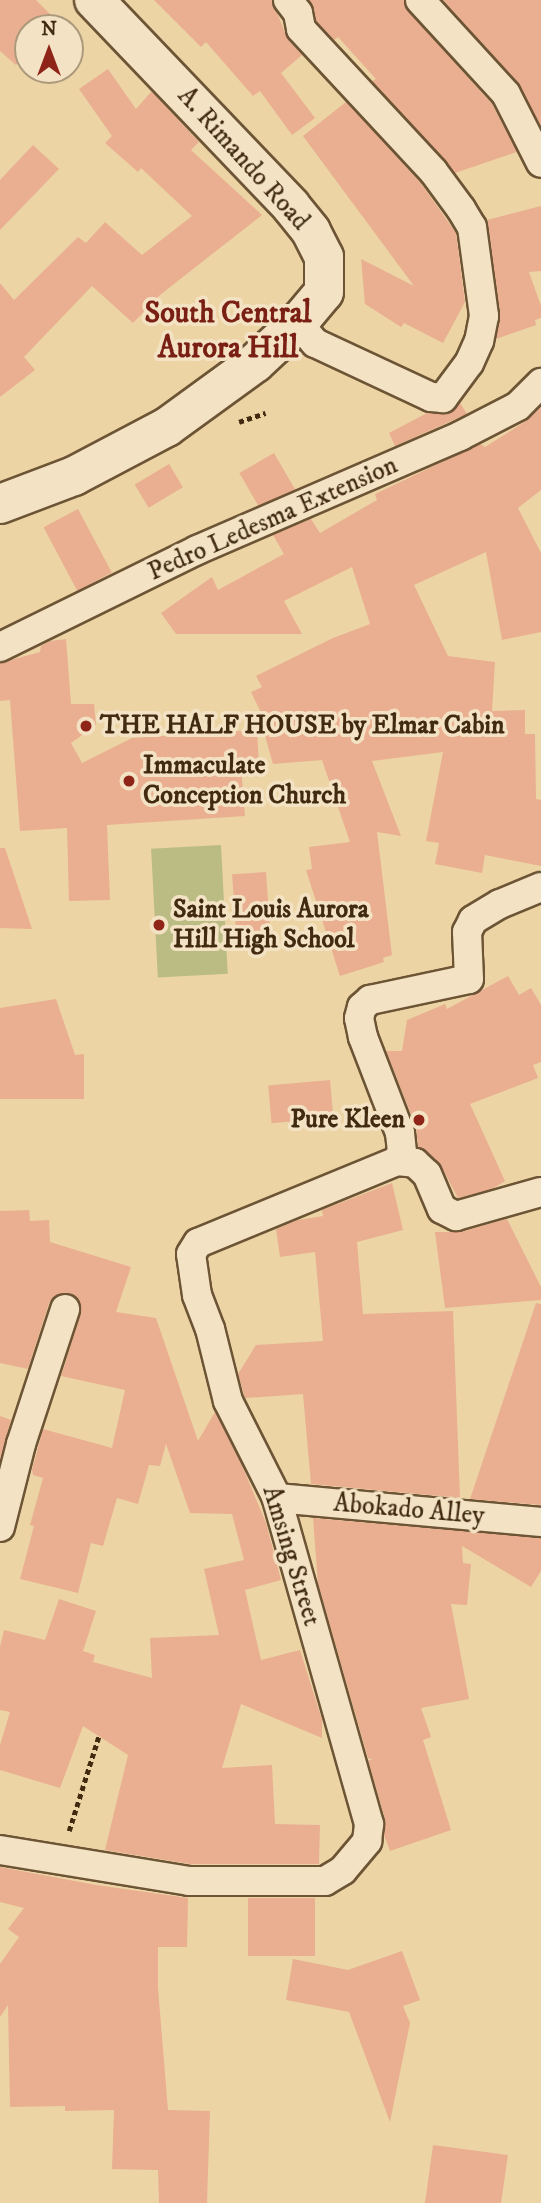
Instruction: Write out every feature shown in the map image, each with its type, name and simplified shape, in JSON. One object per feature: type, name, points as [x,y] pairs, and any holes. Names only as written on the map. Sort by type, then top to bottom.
[{"type":"main road","name":"A. Rimando Road","points":[[0,504],[74,476],[167,427],[255,363],[298,323],[324,292],[324,257],[311,231],[291,206],[94,0]]},
{"type":"street","points":[[288,0],[298,13],[301,29],[433,171],[461,209],[472,228],[484,316],[479,341],[470,363],[443,398],[430,397],[315,343],[298,323]]},
{"type":"street","points":[[420,0],[506,94],[541,163]]},
{"type":"street","name":"Pedro Ledesma Extension","points":[[0,647],[197,550],[460,436],[518,406],[541,383]]},
{"type":"street","points":[[541,887],[500,904],[473,920],[467,932],[470,979],[370,1000],[362,1007],[359,1018],[363,1037],[400,1133],[402,1153],[397,1161],[415,1163],[427,1174],[442,1209],[456,1216],[541,1192]]},
{"type":"street","name":"Amsing Street","points":[[0,1850],[189,1881],[325,1881],[343,1870],[367,1841],[369,1824],[277,1498],[228,1401],[197,1295],[191,1254],[198,1243],[397,1161]]},
{"type":"street","points":[[0,1527],[21,1444],[65,1309]]},
{"type":"street","name":"Abokado Alley","points":[[277,1498],[541,1522]]},
{"type":"path","points":[[74,1814],[99,1735]]},
{"type":"green space","points":[[221,845],[228,974],[158,977],[151,849]]},
{"type":"building","points":[[0,0],[36,0],[50,14],[14,14],[14,63],[0,51]]},
{"type":"building","points":[[154,0],[272,0],[288,40],[302,55],[281,73],[315,118],[292,135],[260,91],[253,96],[206,42],[201,47]]},
{"type":"building","points":[[309,0],[404,0],[408,11],[492,104],[517,152],[455,173],[372,81],[376,79],[338,37],[334,40],[316,21]]},
{"type":"building","points":[[443,0],[541,0],[541,126],[518,83]]},
{"type":"building","points":[[108,69],[136,109],[151,92],[155,95],[199,142],[191,150],[262,215],[160,295],[133,323],[92,286],[24,357],[35,370],[0,397],[0,283],[14,300],[78,237],[86,243],[105,222],[142,255],[192,216],[141,168],[138,172],[105,143],[112,136],[79,89]]},
{"type":"building","points":[[346,102],[420,182],[456,233],[465,302],[443,343],[404,323],[401,327],[365,304],[361,259],[414,286],[303,136]]},
{"type":"building","points":[[33,145],[59,169],[0,230],[0,180]]},
{"type":"building","points":[[541,206],[541,271],[529,272],[541,306],[541,318],[535,320],[536,325],[496,339],[500,314],[487,220]]},
{"type":"building","points":[[460,403],[467,414],[395,446],[389,433],[427,413],[449,413]]},
{"type":"building","points":[[541,407],[541,490],[518,508],[541,553],[541,632],[502,640],[486,552],[414,585],[448,656],[495,662],[492,711],[525,710],[525,734],[535,734],[536,799],[541,800],[541,866],[485,855],[482,873],[435,864],[439,843],[426,841],[443,752],[372,761],[401,836],[377,832],[392,955],[383,958],[384,962],[340,976],[306,870],[312,869],[309,847],[350,842],[322,760],[273,764],[263,729],[269,729],[251,692],[262,687],[256,676],[333,638],[370,624],[352,567],[284,601],[302,634],[176,634],[161,613],[212,577],[218,590],[284,554],[273,535],[311,519],[320,533],[377,500],[375,494],[480,444],[485,447],[526,421]]},
{"type":"building","points":[[274,453],[296,490],[261,510],[239,473]]},
{"type":"building","points":[[169,464],[183,487],[149,508],[135,485]]},
{"type":"building","points":[[78,509],[112,573],[77,591],[44,527]]},
{"type":"building","name":"Immaculate Conception Church","points":[[66,639],[71,704],[94,704],[96,725],[71,743],[82,763],[132,738],[257,730],[259,765],[241,767],[245,816],[107,825],[110,900],[69,901],[67,828],[20,831],[10,700],[0,701],[0,663],[40,652],[41,646],[50,641]]},
{"type":"building","points":[[0,848],[5,848],[32,929],[0,928]]},
{"type":"building","points":[[266,872],[270,933],[236,935],[232,874]]},
{"type":"building","points":[[508,976],[519,995],[531,988],[541,1005],[541,1062],[533,1065],[538,1078],[470,1104],[505,1181],[492,1189],[458,1198],[439,1162],[418,1147],[416,1127],[386,1051],[402,1051],[407,1020],[445,1004],[447,1009]]},
{"type":"building","points":[[56,999],[75,1055],[84,1054],[84,1099],[0,1099],[0,1008]]},
{"type":"building","points":[[330,1080],[333,1118],[272,1123],[268,1085]]},
{"type":"building","points":[[392,1183],[403,1230],[357,1242],[363,1314],[453,1311],[460,1498],[311,1484],[303,1394],[245,1398],[238,1374],[256,1345],[323,1341],[315,1252],[280,1257],[276,1229],[298,1220],[323,1216],[322,1210]]},
{"type":"building","points":[[29,1210],[30,1221],[49,1220],[50,1242],[131,1267],[116,1312],[156,1318],[198,1441],[215,1412],[241,1463],[266,1523],[281,1580],[245,1590],[261,1660],[300,1650],[322,1720],[322,1738],[241,1704],[222,1768],[272,1765],[275,1824],[320,1825],[319,1864],[190,1864],[105,1850],[128,1755],[83,1726],[60,1788],[0,1770],[0,1745],[10,1712],[0,1710],[0,1647],[4,1630],[45,1640],[59,1599],[96,1611],[83,1651],[95,1655],[93,1662],[152,1678],[150,1638],[219,1635],[204,1569],[244,1560],[232,1514],[190,1513],[166,1444],[160,1466],[149,1465],[138,1504],[117,1498],[103,1546],[91,1543],[78,1593],[20,1579],[34,1526],[30,1525],[43,1478],[33,1475],[32,1470],[43,1429],[112,1448],[125,1390],[61,1376],[81,1313],[78,1298],[69,1293],[54,1296],[49,1303],[28,1369],[0,1363],[0,1211]]},
{"type":"building","points":[[507,1219],[541,1287],[541,1300],[445,1308],[435,1232],[461,1232]]},
{"type":"building","points":[[536,1303],[541,1304],[541,1505],[470,1499]]},
{"type":"building","points":[[0,1416],[11,1420],[0,1459]]},
{"type":"building","points":[[313,1518],[541,1538],[541,1571],[531,1587],[462,1546],[463,1563],[471,1564],[467,1605],[451,1604],[469,1699],[421,1708],[431,1737],[423,1740],[451,1830],[390,1851],[384,1835],[385,1819],[368,1760],[373,1760],[368,1758],[318,1584]]},
{"type":"building","points":[[0,1867],[96,1885],[188,1898],[187,1947],[158,1947],[158,1988],[168,2110],[210,2111],[207,2203],[159,2203],[158,2170],[112,2169],[114,2110],[65,2111],[65,2106],[10,2107],[8,2005],[0,2017],[0,1964],[19,1937],[8,1929],[24,1908],[0,1902]]},
{"type":"building","points":[[248,1898],[315,1898],[315,1956],[248,1956]]},
{"type":"building","points":[[402,1951],[420,2000],[403,2006],[410,2023],[390,2122],[349,2012],[286,2000],[293,1959],[348,1970]]},
{"type":"building","points":[[433,2145],[508,2155],[501,2203],[425,2203]]},
{"type":"place","name":"THE HALF HOUSE by Elmar Cabin","points":[[86,726]]},
{"type":"place","name":"Immaculate Conception Church","points":[[129,781]]},
{"type":"place","name":"Saint Louis Aurora Hill High School","points":[[159,925]]},
{"type":"place","name":"Pure Kleen","points":[[419,1120]]},
{"type":"district","name":"South Central Aurora Hill","points":[[228,331]]}]
